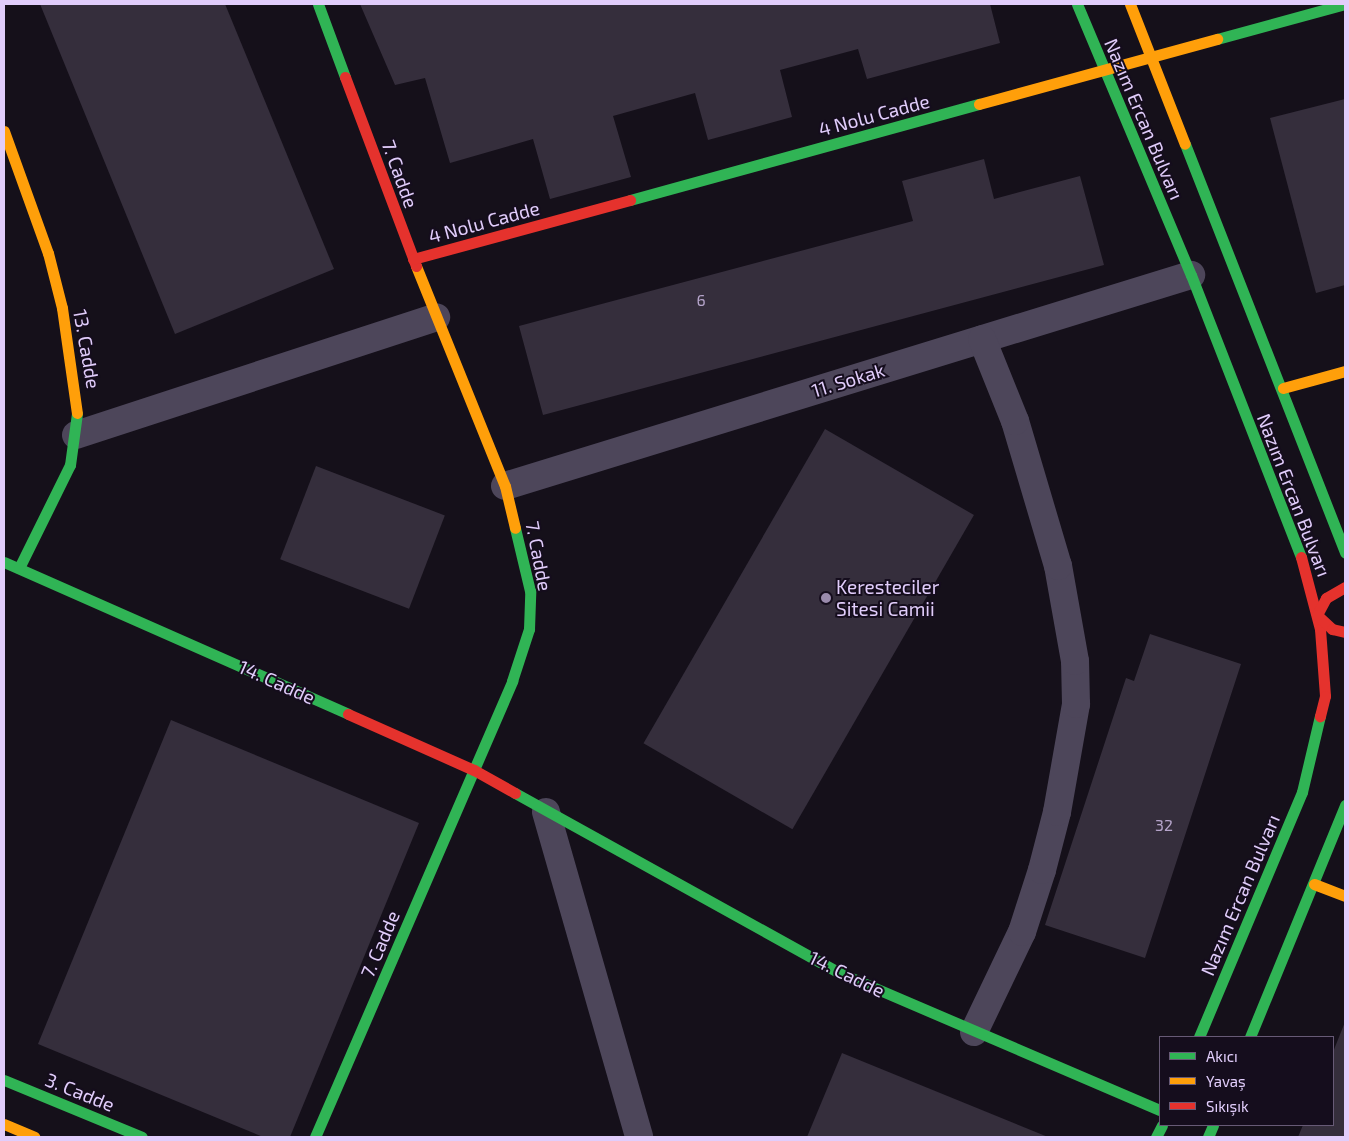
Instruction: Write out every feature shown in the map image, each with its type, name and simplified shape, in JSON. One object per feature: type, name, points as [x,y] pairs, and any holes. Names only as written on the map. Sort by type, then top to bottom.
[{"type":"street","name":"7. Cadde","points":[[315,1137],[512,682],[529,629],[526,563],[504,486],[413,259],[318,4]]},
{"type":"street","name":"Nazım Ercan Bulvarı","points":[[1077,4],[1191,275],[1306,571],[1317,615],[1326,696],[1319,735],[1302,792],[1199,1036]]},
{"type":"street","name":"Nazım Ercan Bulvarı","points":[[1130,4],[1283,388],[1345,553]]},
{"type":"street","name":"4 Nolu Cadde","points":[[413,259],[1345,4]]},
{"type":"street","name":"13. Cadde","points":[[4,131],[48,253],[62,308],[78,399],[76,435],[70,464],[50,510],[19,568]]},
{"type":"street","name":"11. Sokak","points":[[504,486],[1191,275]]},
{"type":"street","points":[[76,435],[436,317]]},
{"type":"street","points":[[974,1032],[1022,932],[1042,870],[1059,804],[1076,704],[1075,661],[1058,566],[1015,420],[982,339]]},
{"type":"street","points":[[1283,388],[1345,371]]},
{"type":"street","name":"14. Cadde","points":[[4,562],[474,770],[546,812],[807,956],[974,1032],[1159,1110]]},
{"type":"street","points":[[1345,587],[1326,598],[1317,615],[1332,629],[1345,632]]},
{"type":"street","points":[[1250,1036],[1345,805]]},
{"type":"street","points":[[546,812],[639,1137]]},
{"type":"street","points":[[1314,884],[1345,896]]},
{"type":"street","name":"3. Cadde","points":[[4,1080],[142,1137]]},
{"type":"street","points":[[4,1124],[34,1137]]},
{"type":"building","points":[[40,4],[225,4],[334,269],[175,334]]},
{"type":"building","points":[[360,4],[990,4],[1000,43],[867,79],[858,49],[780,70],[792,117],[708,140],[695,93],[613,116],[631,177],[550,199],[533,139],[450,163],[425,78],[395,85]]},
{"type":"building","points":[[1345,99],[1345,285],[1316,293],[1270,118]]},
{"type":"building","points":[[984,159],[994,199],[1080,176],[1104,265],[543,415],[519,326],[913,221],[902,181]]},
{"type":"building","name":"Keresteciler Sitesi Camii","points":[[825,429],[974,515],[792,829],[644,743]]},
{"type":"building","points":[[316,466],[445,515],[409,609],[280,559]]},
{"type":"building","points":[[1150,634],[1241,664],[1145,958],[1045,925],[1126,678],[1134,681]]},
{"type":"building","points":[[171,720],[419,823],[290,1137],[263,1137],[38,1044]]},
{"type":"building","points":[[1345,1022],[1345,1137],[1298,1137],[1303,1126],[1334,1126],[1334,1050]]},
{"type":"building","points":[[842,1053],[1048,1137],[807,1137]]},
{"type":"traffic: fast","points":[[318,4],[345,77]]},
{"type":"traffic: fast","points":[[1077,4],[1191,275],[1301,557]]},
{"type":"traffic: fast","points":[[1217,39],[1345,4]]},
{"type":"traffic: fast","points":[[630,200],[979,104]]},
{"type":"traffic: fast","points":[[1185,144],[1345,553]]},
{"type":"traffic: fast","points":[[19,568],[70,465],[77,413]]},
{"type":"traffic: fast","points":[[315,1137],[512,681],[529,629],[530,591],[515,528]]},
{"type":"traffic: fast","points":[[4,562],[348,714]]},
{"type":"traffic: fast","points":[[1199,1036],[1302,792],[1320,716]]},
{"type":"traffic: fast","points":[[515,793],[840,973],[1159,1110]]},
{"type":"traffic: fast","points":[[1250,1036],[1345,805]]},
{"type":"traffic: fast","points":[[4,1080],[142,1137]]},
{"type":"traffic: fast","points":[[1156,1137],[1162,1126]]},
{"type":"traffic: fast","points":[[1208,1137],[1213,1126]]},
{"type":"traffic: slow","points":[[1130,4],[1185,144]]},
{"type":"traffic: slow","points":[[979,104],[1217,39]]},
{"type":"traffic: slow","points":[[4,131],[48,253],[62,308],[77,413]]},
{"type":"traffic: slow","points":[[416,266],[505,486],[515,528]]},
{"type":"traffic: slow","points":[[1283,388],[1345,371]]},
{"type":"traffic: slow","points":[[1314,884],[1345,896]]},
{"type":"traffic: slow","points":[[4,1124],[34,1137]]},
{"type":"traffic: jam","points":[[345,77],[416,266]]},
{"type":"traffic: jam","points":[[413,259],[630,200]]},
{"type":"traffic: jam","points":[[1301,557],[1320,629],[1325,696],[1320,716]]},
{"type":"traffic: jam","points":[[1345,587],[1326,598],[1317,615],[1332,629],[1345,632]]},
{"type":"traffic: jam","points":[[348,714],[474,770],[515,793]]},
{"type":"place","name":"Keresteciler Sitesi Camii","points":[[826,598]]}]
